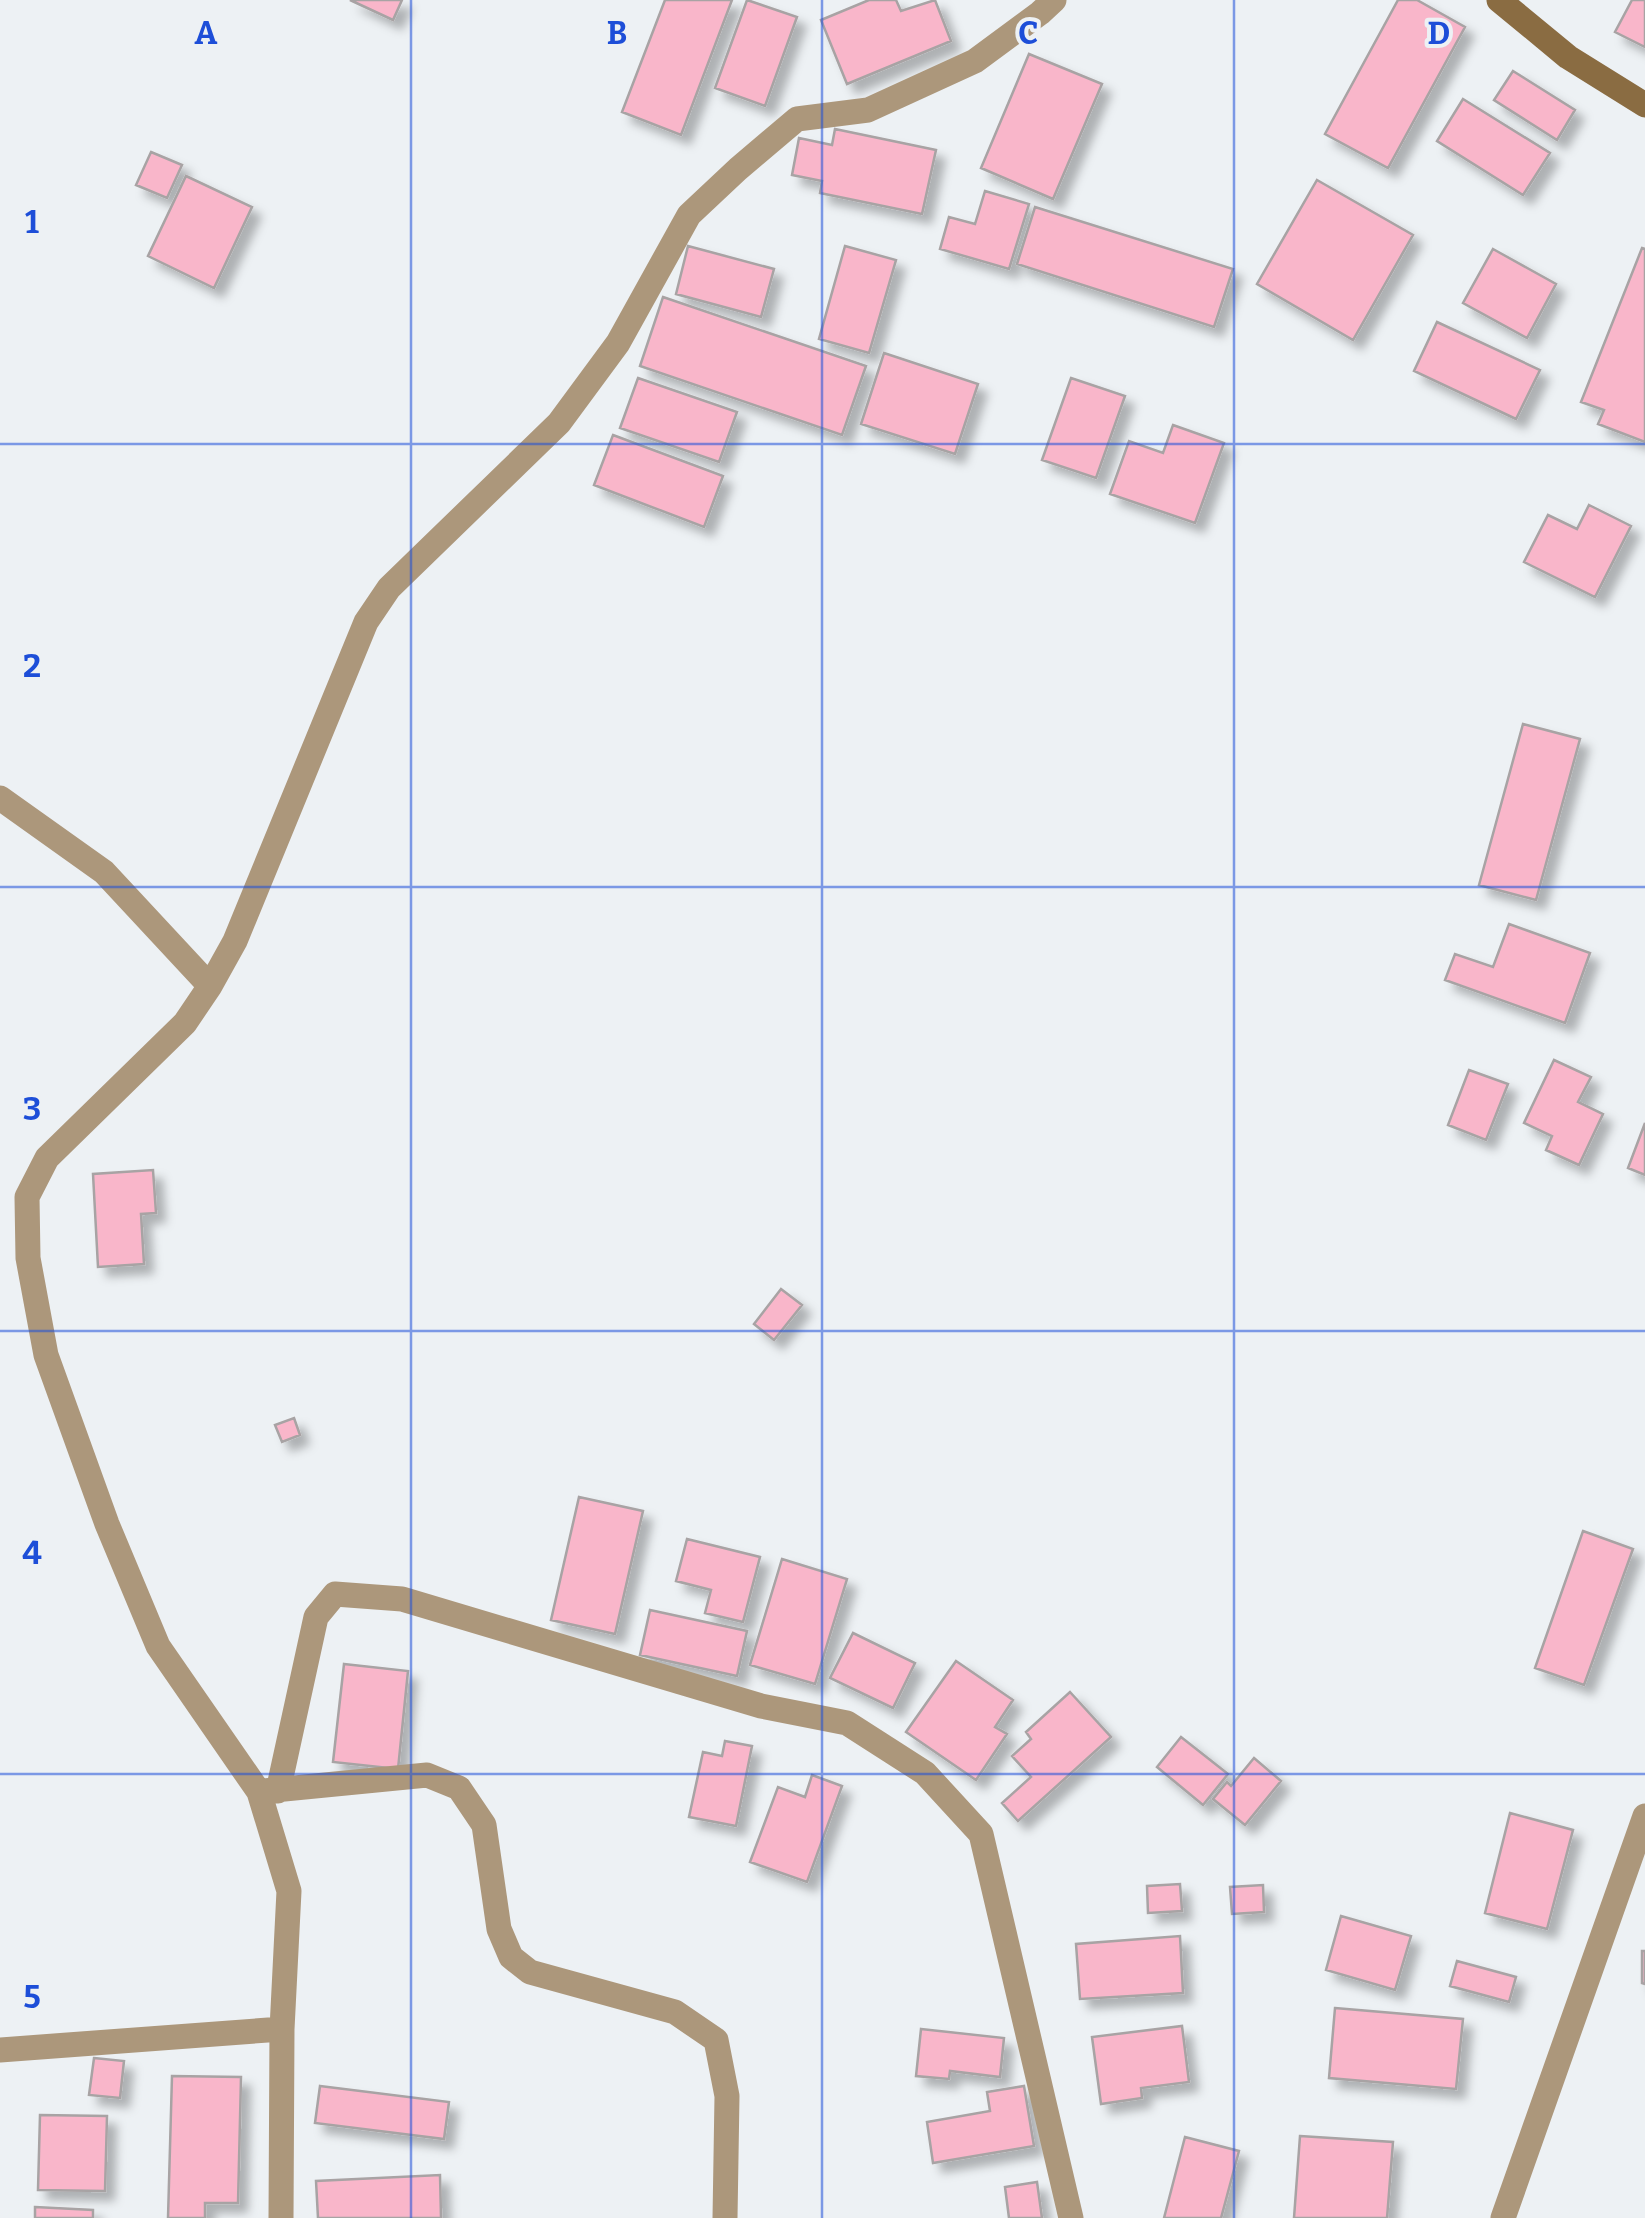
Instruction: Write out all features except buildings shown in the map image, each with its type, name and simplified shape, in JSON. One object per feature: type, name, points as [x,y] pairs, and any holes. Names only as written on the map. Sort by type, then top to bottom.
[{"type":"main road","points":[[1499,0],[1568,57],[1645,105]]},
{"type":"street","points":[[282,2218],[282,2030],[289,1891],[268,1791],[158,1646],[107,1524],[46,1355],[28,1258],[28,1197],[47,1158],[185,1023],[210,986],[236,941],[366,622],[388,588],[560,423],[618,343],[689,215],[797,119],[868,110],[974,61],[1054,0]]},
{"type":"street","points":[[0,798],[104,872],[210,986]]},
{"type":"street","points":[[268,1791],[316,1617],[336,1594],[402,1598],[762,1706],[847,1723],[925,1773],[981,1834],[1072,2218]]},
{"type":"street","points":[[268,1791],[427,1775],[459,1788],[484,1825],[500,1929],[511,1957],[530,1972],[675,2012],[716,2040],[727,2096],[725,2218]]},
{"type":"street","points":[[1504,2218],[1645,1816]]},
{"type":"street","points":[[0,2050],[282,2030]]}]
